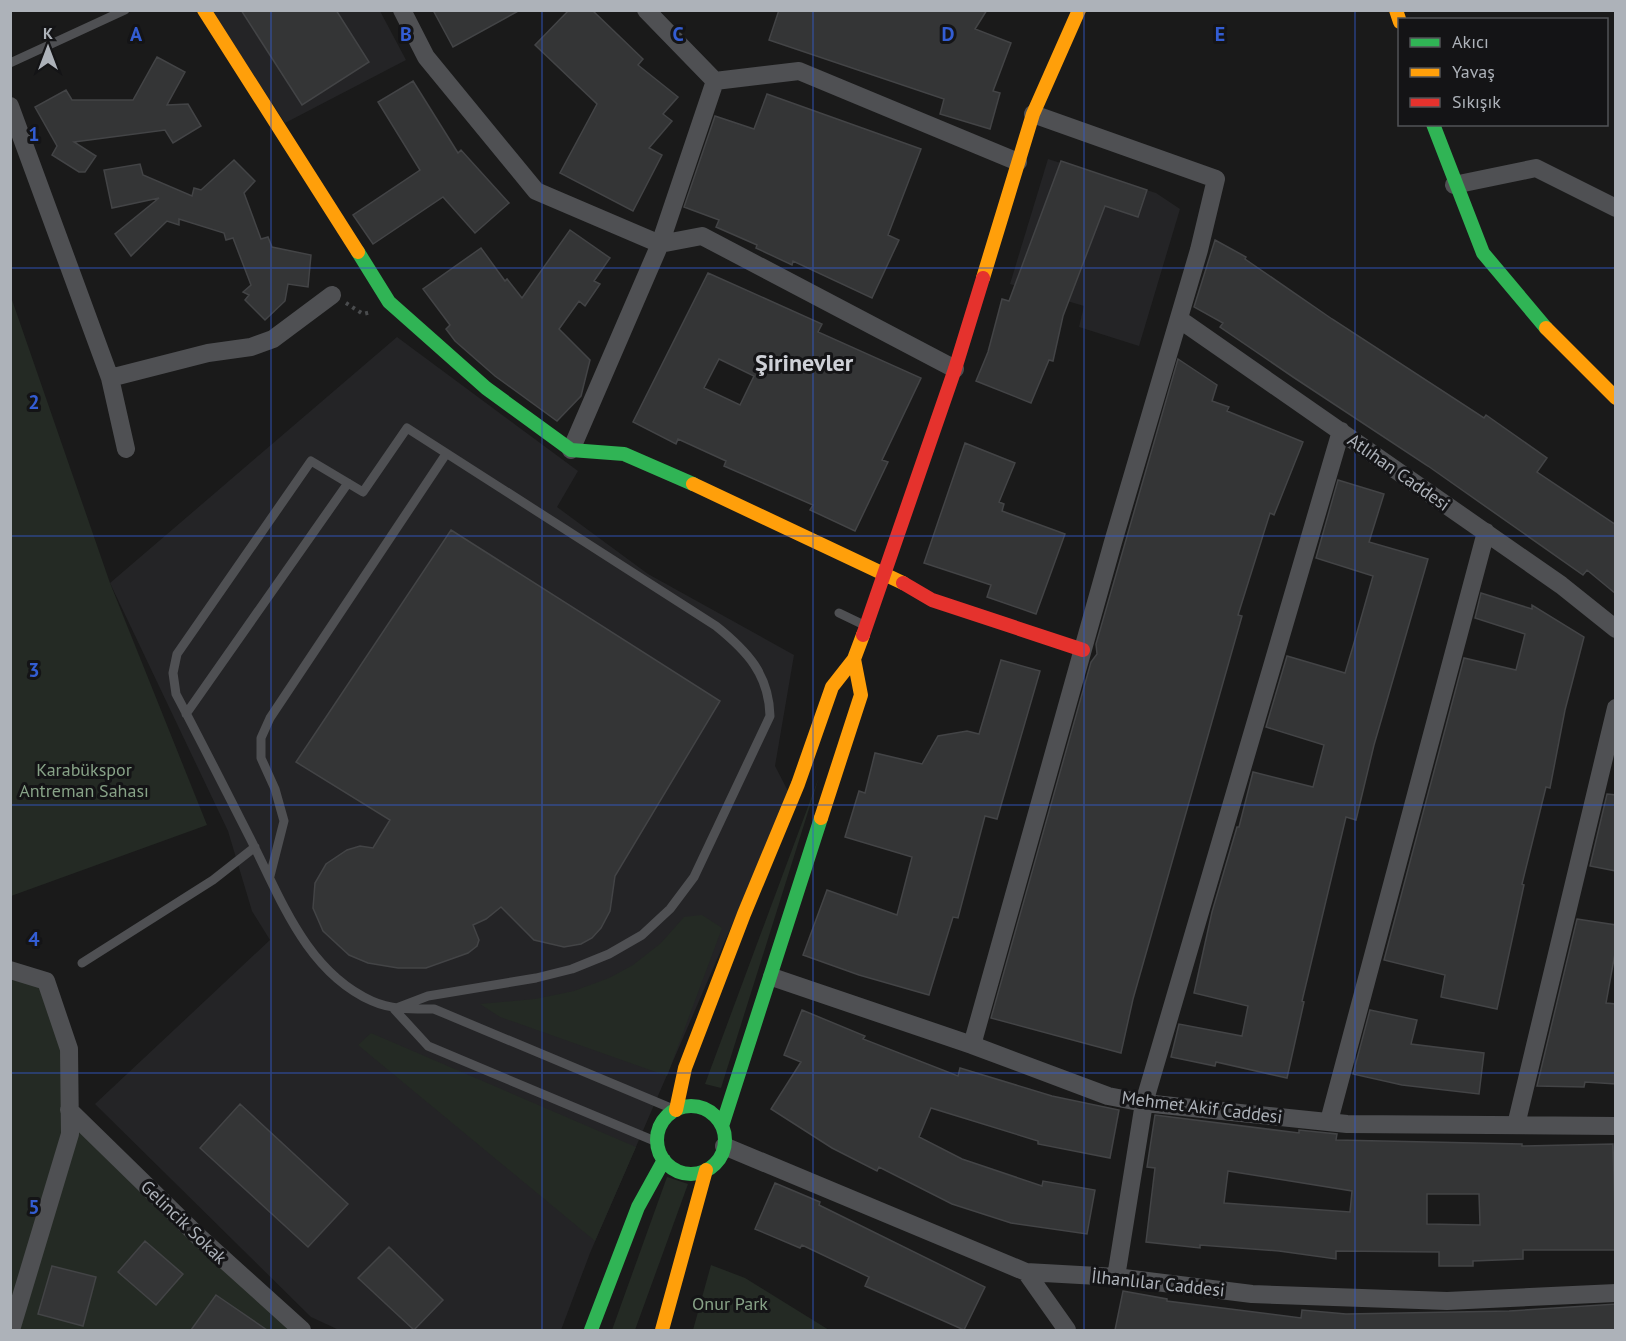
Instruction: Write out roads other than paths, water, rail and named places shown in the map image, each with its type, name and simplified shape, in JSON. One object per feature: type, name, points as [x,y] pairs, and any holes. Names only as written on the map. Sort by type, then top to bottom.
[{"type":"street","points":[[204,10],[389,302],[486,388],[571,450],[624,454],[742,505],[886,573],[932,600],[1083,650]]},
{"type":"street","points":[[402,10],[426,57],[536,191],[660,244],[702,236],[955,369]]},
{"type":"street","points":[[646,10],[714,81]]},
{"type":"street","points":[[854,659],[861,695],[772,977],[722,1126],[724,1146],[721,1156],[706,1170],[688,1174],[670,1167],[664,1160],[657,1142],[662,1124],[676,1110],[685,1068],[744,914],[798,784],[832,687],[854,659],[867,626],[955,369],[1033,114],[1079,10]]},
{"type":"street","points":[[714,81],[799,71],[1018,162]]},
{"type":"street","points":[[571,450],[660,244],[714,81]]},
{"type":"street","points":[[10,105],[110,378],[126,449]]},
{"type":"street","points":[[972,1045],[1179,319],[1216,178],[1033,114]]},
{"type":"street","points":[[1434,126],[1454,185],[1483,253],[1556,340],[1616,398]]},
{"type":"street","points":[[1454,185],[1536,168],[1616,208]]},
{"type":"street","points":[[110,378],[208,353],[251,347],[273,339],[332,295]]},
{"type":"street","name":"Atlıhan Caddesi","points":[[1179,319],[1561,585],[1616,629]]},
{"type":"street","points":[[1116,1277],[1144,1103],[1341,431]]},
{"type":"street","points":[[1329,1122],[1486,532]]},
{"type":"street","points":[[1516,1125],[1616,708]]},
{"type":"street","points":[[10,970],[46,981],[69,1049],[70,1134],[11,1330]]},
{"type":"street","name":"Mehmet Akif Caddesi","points":[[772,977],[972,1045],[1108,1096],[1144,1103],[1329,1122],[1616,1126]]},
{"type":"street","points":[[676,1110],[697,1107],[707,1110],[722,1126]]},
{"type":"street","name":"Gelincik Sokak","points":[[69,1110],[199,1238],[302,1330]]},
{"type":"street","name":"İlhanlılar Caddesi","points":[[724,1146],[1026,1272],[1116,1277],[1252,1294],[1447,1301],[1616,1293]]},
{"type":"street","points":[[591,1330],[638,1207],[664,1160]]},
{"type":"street","points":[[662,1330],[706,1170]]},
{"type":"street","points":[[1026,1272],[1063,1329]]},
{"type":"lane","points":[[10,63],[125,10]]},
{"type":"lane","points":[[394,1009],[428,996],[536,978],[572,969],[609,954],[642,934],[670,909],[694,877],[770,716],[770,697],[758,668],[739,645],[716,626],[407,428],[363,492],[311,461],[177,654],[173,673],[176,694],[270,876],[282,907],[324,965],[346,985],[371,1001],[394,1009],[434,1009],[676,1110]]},
{"type":"lane","points":[[270,876],[284,820],[275,789],[261,758],[261,738],[270,718],[446,454]]},
{"type":"lane","points":[[186,714],[348,483]]},
{"type":"lane","points":[[839,614],[867,626]]},
{"type":"lane","points":[[82,963],[213,880],[255,847]]},
{"type":"lane","points":[[394,1009],[428,1046],[657,1142]]},
{"type":"district","name":"Şirinevler","points":[[804,362]]},
{"type":"park label","name":"Karabükspor Antreman Sahası","points":[[84,779]]},
{"type":"park label","name":"Onur Park","points":[[730,1303]]}]
